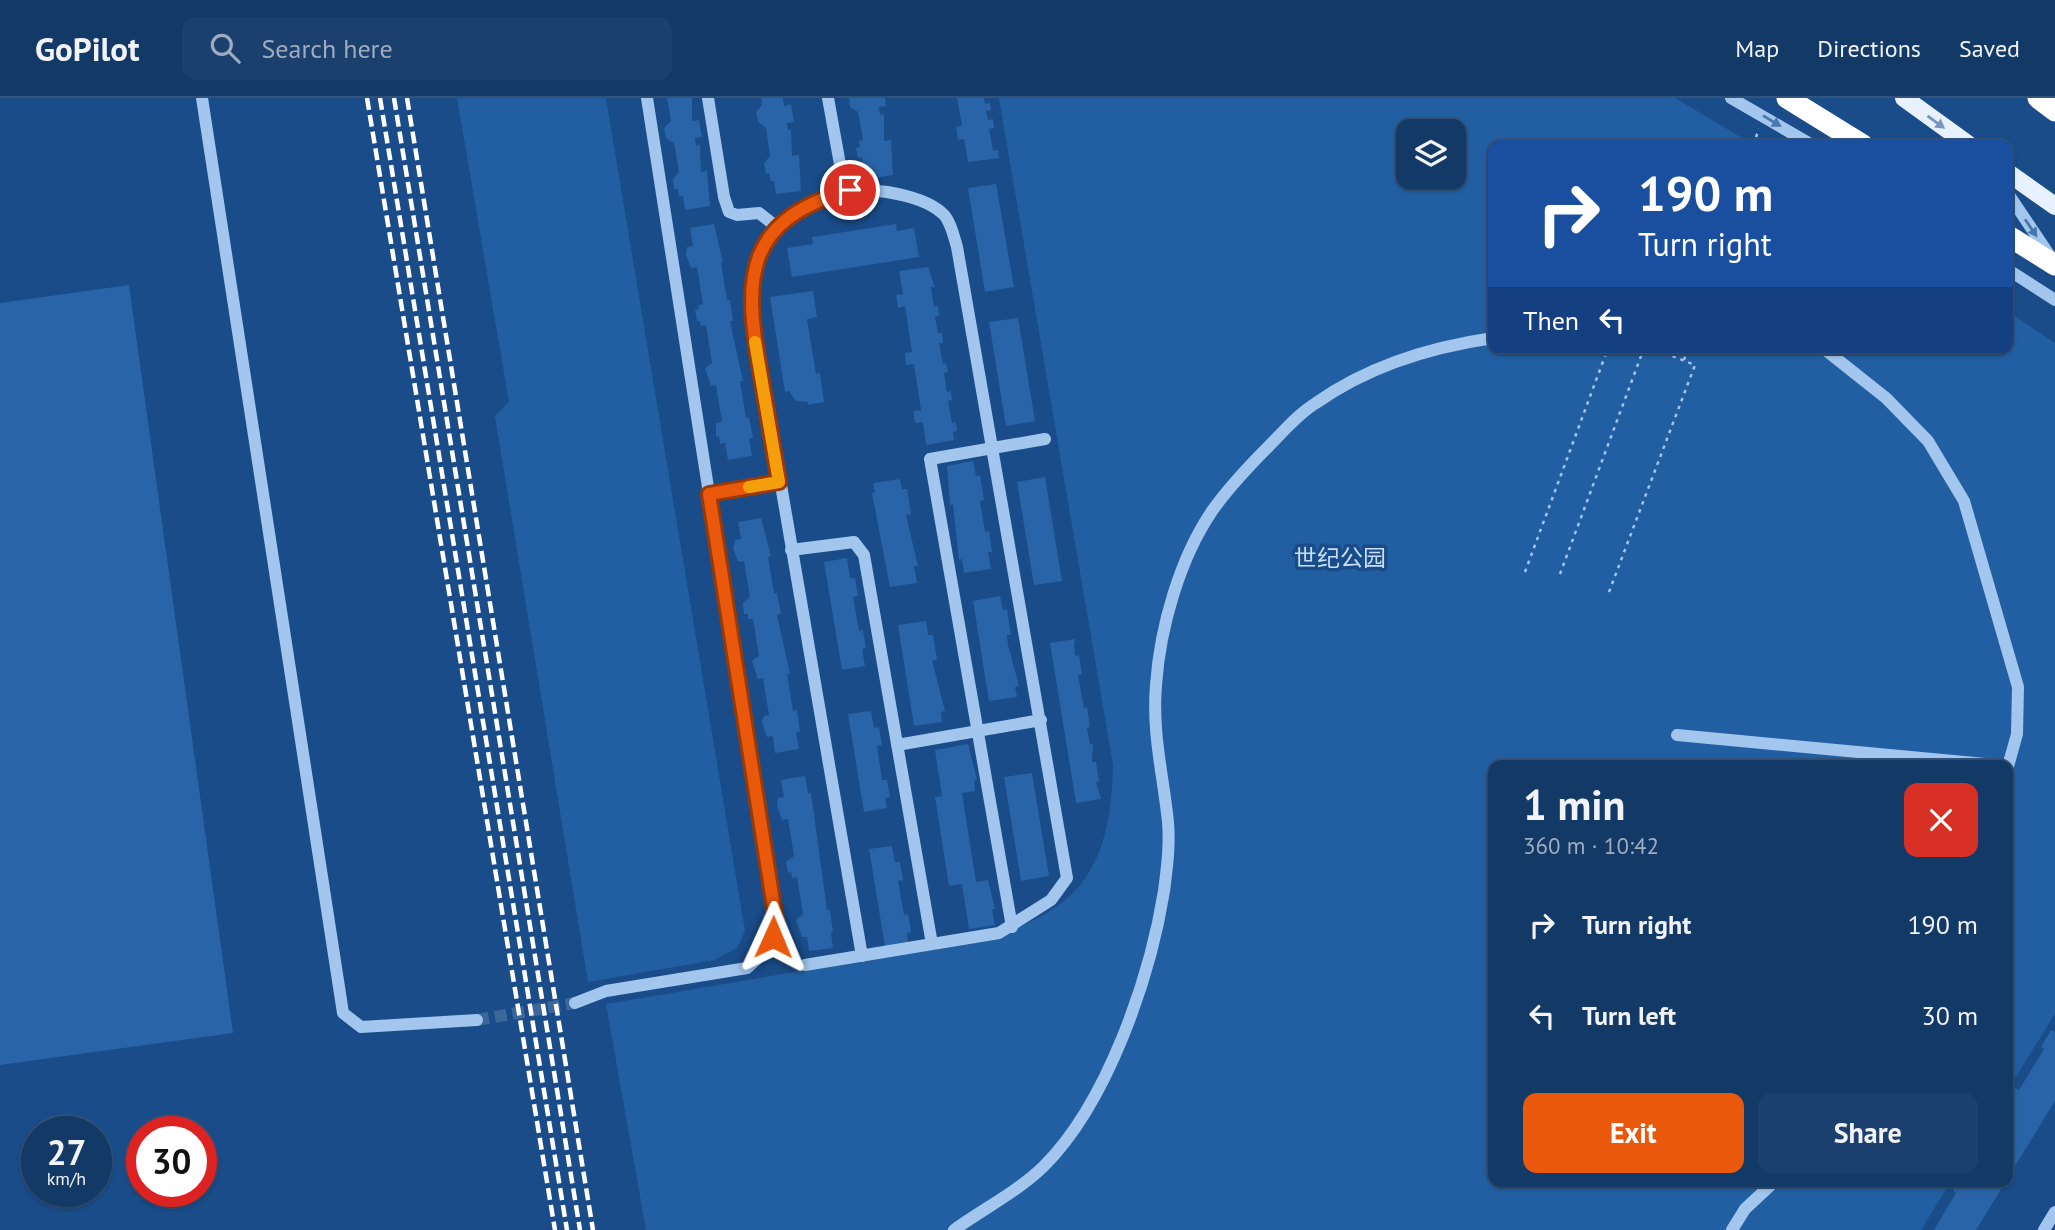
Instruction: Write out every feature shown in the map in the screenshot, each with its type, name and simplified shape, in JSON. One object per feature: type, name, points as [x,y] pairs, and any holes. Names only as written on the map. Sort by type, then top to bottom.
[{"type":"highway","points":[[1787,98],[1855,140]]},
{"type":"highway","points":[[2038,98],[2055,111]]},
{"type":"highway","points":[[2013,239],[2055,264]]},
{"type":"main road","points":[[1904,98],[1962,140]]},
{"type":"main road","points":[[2013,177],[2055,206]]},
{"type":"street","points":[[202,98],[343,1013],[361,1027],[477,1020]]},
{"type":"street","points":[[575,1003],[606,991],[747,968],[766,951],[773,937],[776,921],[648,98]]},
{"type":"street","points":[[708,98],[729,212],[759,213],[778,228]]},
{"type":"street","points":[[828,98],[845,192]]},
{"type":"street","points":[[1731,98],[1803,140]]},
{"type":"street","points":[[806,965],[862,956],[999,933],[1051,901],[1067,878],[957,247],[945,214],[919,201],[896,194],[845,192],[828,196],[796,213],[778,228],[758,258],[751,282],[750,305],[862,956]]},
{"type":"street","points":[[2013,201],[2055,264]]},
{"type":"street","points":[[2013,273],[2055,300]]},
{"type":"street","points":[[954,1230],[1031,1177],[1054,1156],[1098,1092],[1121,1039],[1155,929],[1168,858],[1168,821],[1155,733],[1160,650],[1185,567],[1208,517],[1251,464],[1314,403],[1372,373],[1421,353],[1488,339]]},
{"type":"street","points":[[1831,354],[1886,398],[1928,441],[1964,501],[2018,687],[2017,734],[2008,760]]},
{"type":"street","points":[[1012,927],[930,458],[1045,439]]},
{"type":"street","points":[[709,494],[779,482]]},
{"type":"street","points":[[791,550],[843,541],[854,542],[864,555],[932,944]]},
{"type":"street","points":[[897,745],[1041,720]]},
{"type":"street","points":[[1677,735],[1933,760]]},
{"type":"street","points":[[1731,1230],[1752,1201],[1768,1187]]},
{"type":"street","points":[[2044,1230],[2055,1212]]},
{"type":"path","points":[[1525,572],[1606,354]]},
{"type":"path","points":[[1560,574],[1642,354]]},
{"type":"path","points":[[1609,592],[1695,365],[1668,354]]},
{"type":"path","points":[[1684,360],[1686,354]]},
{"type":"green space","points":[[457,98],[606,98],[745,931],[737,948],[714,960],[588,982],[495,416],[509,402]]},
{"type":"green space","name":"世纪公园","points":[[999,98],[1675,98],[1746,140],[1488,140],[1488,354],[2013,354],[2013,315],[2055,343],[2055,1014],[2013,1081],[2013,760],[1488,760],[1488,1187],[1947,1187],[1921,1230],[646,1230],[606,1004],[932,950],[1009,931],[1056,907],[1072,894],[1095,862],[1107,824],[1113,765]]},
{"type":"building","points":[[667,98],[692,98],[692,121],[699,120],[702,137],[695,138],[696,146],[700,145],[701,172],[707,171],[710,206],[685,210],[683,196],[679,197],[678,189],[674,189],[673,179],[679,172],[674,143],[666,138],[664,128],[671,121]]},
{"type":"building","points":[[761,98],[783,98],[784,106],[791,104],[794,122],[787,123],[788,130],[791,130],[792,156],[799,155],[801,191],[776,194],[774,181],[771,181],[769,173],[766,174],[764,163],[770,156],[766,128],[758,122],[756,112],[762,105]]},
{"type":"building","points":[[849,98],[885,98],[886,106],[879,107],[880,115],[884,114],[884,141],[891,140],[893,175],[869,179],[867,165],[863,165],[862,157],[858,158],[856,148],[860,147],[859,141],[863,140],[858,112],[850,107]]},
{"type":"building","points":[[957,98],[984,98],[985,104],[990,103],[991,110],[986,111],[988,120],[993,119],[994,128],[989,129],[993,151],[998,150],[999,158],[968,162],[964,139],[958,140],[956,127],[962,126]]},
{"type":"building","points":[[996,184],[1014,287],[985,292],[968,188]]},
{"type":"building","points":[[714,224],[723,263],[727,300],[730,300],[733,321],[730,321],[743,381],[740,381],[746,418],[749,417],[753,438],[749,439],[752,456],[728,460],[725,443],[720,444],[719,436],[716,437],[716,423],[722,422],[716,385],[711,386],[705,368],[712,363],[706,325],[701,326],[700,321],[697,321],[695,310],[699,309],[698,305],[703,304],[697,267],[691,268],[686,255],[687,247],[693,246],[690,228]]},
{"type":"building","points":[[896,224],[897,231],[914,228],[919,257],[792,277],[787,248],[813,244],[812,237]]},
{"type":"building","points":[[928,267],[935,287],[931,287],[934,307],[938,306],[939,316],[935,317],[938,333],[942,333],[943,343],[939,343],[943,364],[946,363],[948,372],[944,373],[947,392],[951,391],[952,400],[948,401],[952,423],[956,422],[957,431],[953,432],[954,440],[926,445],[923,422],[915,423],[913,411],[921,410],[914,364],[906,365],[905,353],[912,352],[905,306],[898,308],[896,295],[903,294],[899,271]]},
{"type":"building","points":[[129,285],[233,1033],[0,1065],[0,303]]},
{"type":"building","points":[[813,291],[817,317],[807,319],[816,374],[820,373],[824,402],[808,405],[808,402],[796,401],[789,391],[785,392],[770,297]]},
{"type":"building","points":[[1018,318],[1035,421],[1006,426],[989,322]]},
{"type":"building","points":[[973,461],[976,476],[980,475],[984,500],[980,501],[985,532],[989,531],[992,552],[988,552],[991,569],[964,573],[962,559],[959,560],[953,504],[950,505],[947,466]]},
{"type":"building","points":[[1045,477],[1062,581],[1034,585],[1017,482]]},
{"type":"building","points":[[900,479],[902,489],[907,489],[911,514],[906,515],[918,566],[914,566],[917,583],[890,587],[872,493],[875,492],[873,483]]},
{"type":"building","points":[[761,518],[771,556],[768,557],[774,593],[777,593],[781,614],[777,615],[790,674],[787,674],[793,711],[797,710],[800,732],[796,732],[799,749],[775,753],[773,736],[767,737],[762,722],[764,716],[769,715],[763,678],[758,679],[752,661],[759,656],[753,619],[748,619],[748,614],[744,614],[743,603],[750,597],[744,561],[738,562],[733,548],[735,540],[741,539],[738,522]]},
{"type":"building","points":[[847,558],[850,578],[855,578],[858,596],[853,597],[859,631],[863,630],[866,648],[862,649],[865,666],[842,670],[824,562]]},
{"type":"building","points":[[1000,596],[1003,610],[1007,609],[1011,635],[1007,635],[1008,645],[1019,686],[1015,687],[1017,697],[989,701],[973,601]]},
{"type":"building","points":[[926,621],[928,635],[933,635],[937,660],[932,660],[945,711],[941,712],[942,722],[914,726],[898,625]]},
{"type":"building","points":[[1075,639],[1075,656],[1079,655],[1082,674],[1078,675],[1090,727],[1087,728],[1090,744],[1093,744],[1092,762],[1096,762],[1099,782],[1096,782],[1101,799],[1076,803],[1050,643]]},
{"type":"building","points":[[871,711],[874,728],[879,727],[882,745],[877,746],[882,780],[887,780],[890,797],[885,798],[887,808],[864,812],[848,714]]},
{"type":"building","points":[[968,744],[977,780],[974,781],[975,791],[962,793],[976,882],[988,880],[995,909],[992,909],[995,925],[969,929],[962,884],[949,886],[935,797],[942,796],[935,750]]},
{"type":"building","points":[[1032,773],[1049,876],[1021,881],[1004,777]]},
{"type":"building","points":[[805,776],[808,794],[811,793],[827,910],[830,910],[833,932],[833,948],[809,951],[807,937],[802,937],[796,920],[803,914],[797,877],[792,878],[791,872],[788,873],[786,862],[794,856],[788,819],[782,820],[777,806],[778,798],[784,797],[781,780]]},
{"type":"building","points":[[892,846],[895,862],[900,862],[903,880],[898,881],[904,915],[908,914],[911,932],[907,933],[908,943],[885,947],[869,849]]},
{"type":"building","points":[[2051,1030],[2055,1032],[2055,1101],[2013,1169],[2013,1093],[2016,1088],[2019,1090],[2044,1049],[2041,1047]]},
{"type":"building","points":[[1955,1187],[2002,1187],[1976,1230],[1934,1230],[1956,1193],[1953,1191]]},
{"type":"tunnel","points":[[477,1020],[575,1003]]},
{"type":"railway","points":[[367,98],[555,1230]]},
{"type":"railway","points":[[380,98],[567,1230]]},
{"type":"railway","points":[[394,98],[580,1230]]},
{"type":"railway","points":[[407,98],[593,1230]]},
{"type":"slow traffic","points":[[749,487],[779,482],[755,342]]},
{"type":"route","points":[[773,937],[776,921],[709,494],[779,482],[757,357],[750,305],[751,282],[758,258],[772,234],[796,213],[828,196],[850,190]]}]
